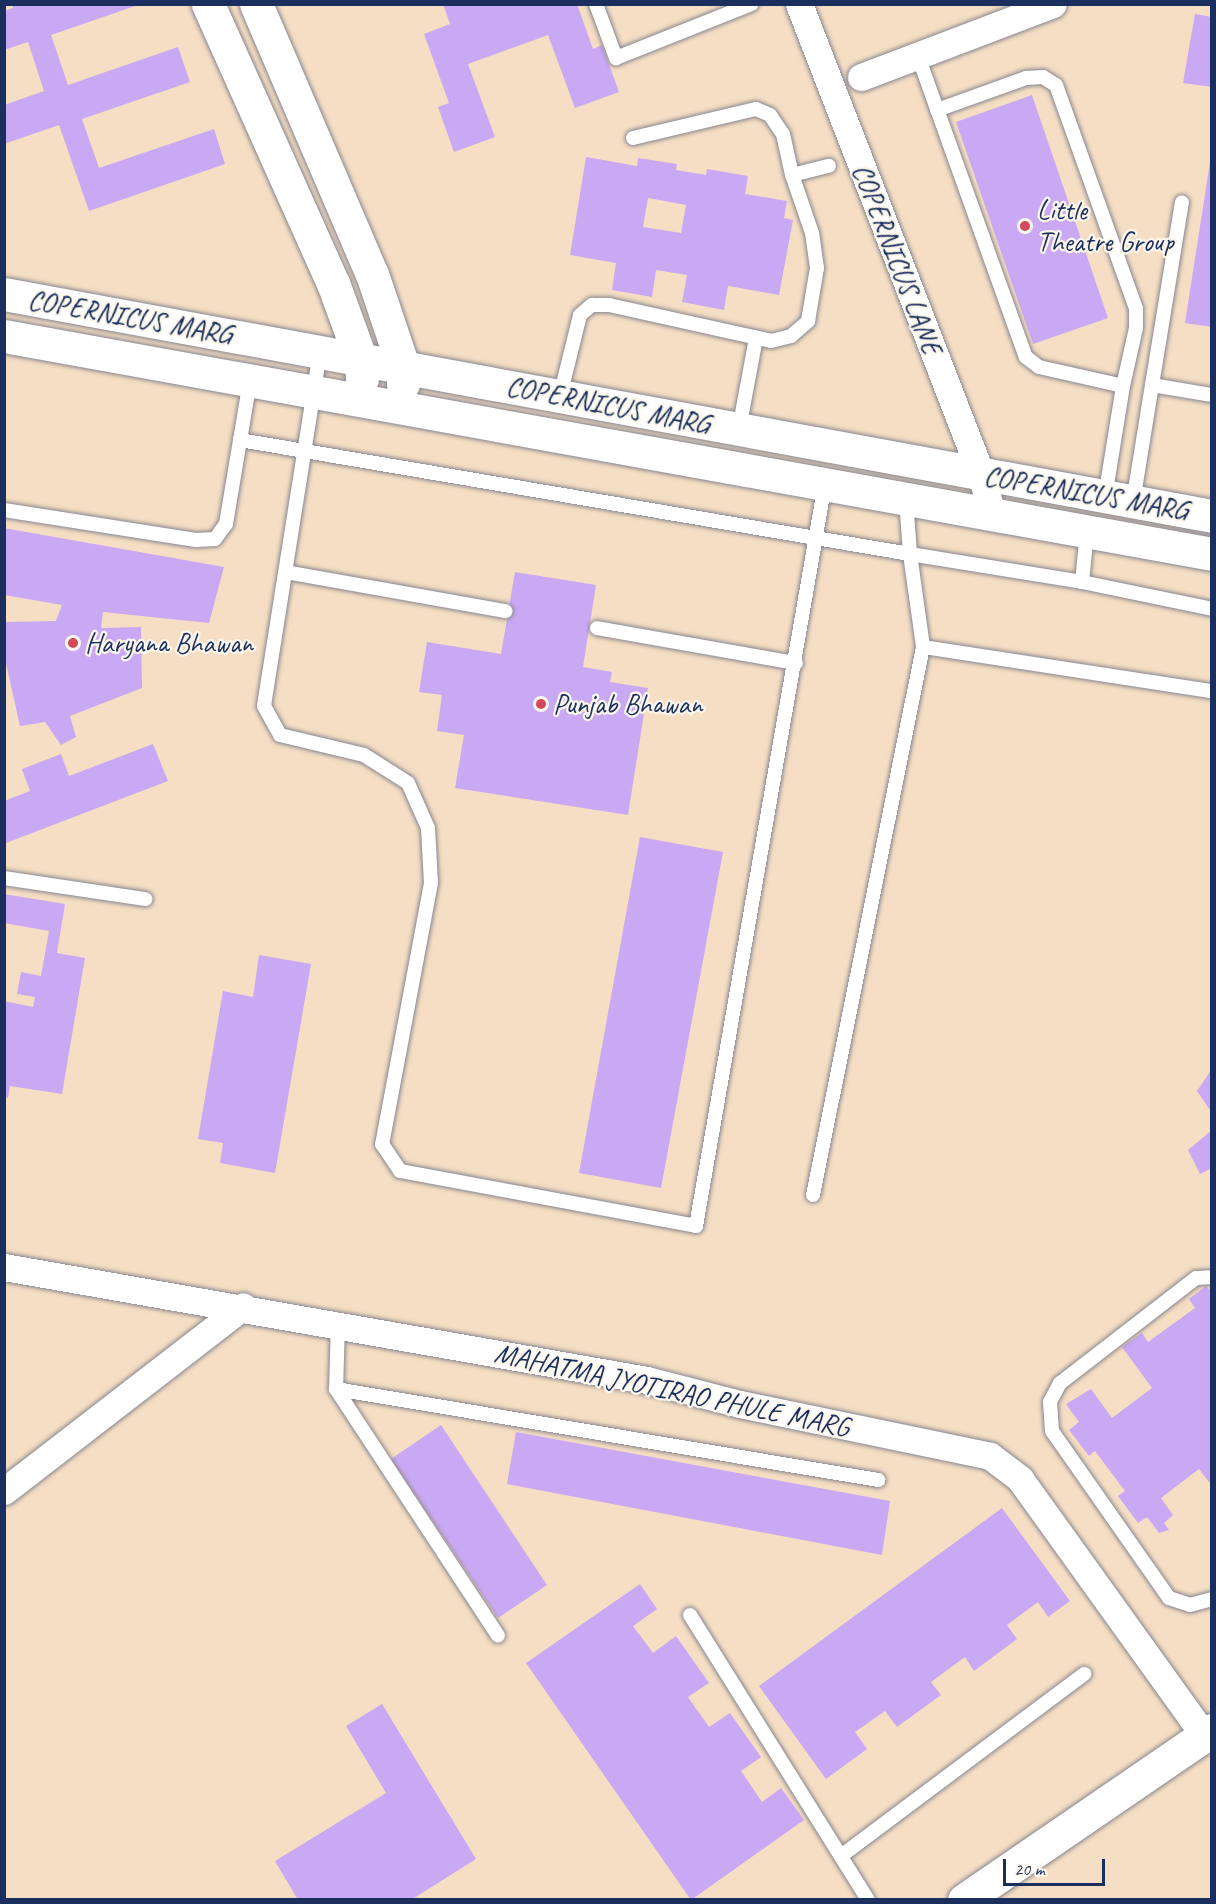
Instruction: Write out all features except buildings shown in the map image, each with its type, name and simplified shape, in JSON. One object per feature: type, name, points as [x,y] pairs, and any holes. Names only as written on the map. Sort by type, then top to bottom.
[{"type":"street","points":[[208,4],[333,283],[361,360],[364,401]]},
{"type":"street","points":[[256,4],[372,274],[403,366],[402,407]]},
{"type":"street","name":"COPERNICUS LANE","points":[[799,4],[981,474],[992,514]]},
{"type":"street","points":[[861,77],[1053,4]]},
{"type":"street","name":"COPERNICUS MARG","points":[[4,294],[1212,516]]},
{"type":"street","points":[[56,346],[61,304]]},
{"type":"street","name":"COPERNICUS MARG","points":[[4,336],[1212,554]]},
{"type":"street","name":"MAHATMA JYOTIRAO PHULE MARG","points":[[4,1267],[243,1306],[647,1380],[740,1404],[990,1456],[1020,1479],[1209,1737]]},
{"type":"street","points":[[4,1491],[243,1306]]},
{"type":"street","points":[[964,1899],[1209,1737]]},
{"type":"lane","points":[[596,4],[616,58],[752,4]]},
{"type":"lane","points":[[918,56],[1026,357],[1039,367],[1123,386]]},
{"type":"lane","points":[[937,110],[1026,78],[1043,77],[1056,85],[1136,309],[1136,328],[1123,386],[1119,499]]},
{"type":"lane","points":[[560,396],[580,315],[592,305],[609,305],[771,341],[791,336],[808,321],[814,303],[818,268],[812,233],[792,175],[783,134],[770,115],[756,109],[633,138]]},
{"type":"lane","points":[[792,175],[830,166]]},
{"type":"lane","points":[[1119,499],[1152,385],[1182,202]]},
{"type":"lane","points":[[739,429],[756,338]]},
{"type":"lane","points":[[320,352],[264,706],[280,735],[364,755],[408,783],[428,828],[431,883],[382,1144],[400,1171],[696,1227],[796,663],[814,539],[825,484]]},
{"type":"lane","points":[[4,510],[196,540],[215,539],[226,524],[250,381]]},
{"type":"lane","points":[[1152,385],[1212,395]]},
{"type":"lane","points":[[240,440],[814,539],[1082,582],[1212,609]]},
{"type":"lane","points":[[813,1195],[923,647],[910,554],[906,499]]},
{"type":"lane","points":[[1082,582],[1087,532]]},
{"type":"lane","points":[[286,572],[506,611]]},
{"type":"lane","points":[[597,628],[796,663]]},
{"type":"lane","points":[[923,647],[1212,691]]},
{"type":"lane","points":[[4,878],[145,899]]},
{"type":"lane","points":[[1212,1277],[1196,1278],[1060,1383],[1050,1402],[1052,1431],[1169,1598],[1190,1605],[1212,1599]]},
{"type":"lane","points":[[338,1323],[336,1389],[498,1636]]},
{"type":"lane","points":[[336,1389],[878,1480]]},
{"type":"lane","points":[[690,1615],[868,1899]]},
{"type":"lane","points":[[841,1856],[1084,1674]]},
{"type":"place","name":"Little Theatre Group","points":[[1025,226]]},
{"type":"place","name":"Haryana Bhawan","points":[[73,643]]},
{"type":"place","name":"Punjab Bhawan","points":[[541,704]]}]
